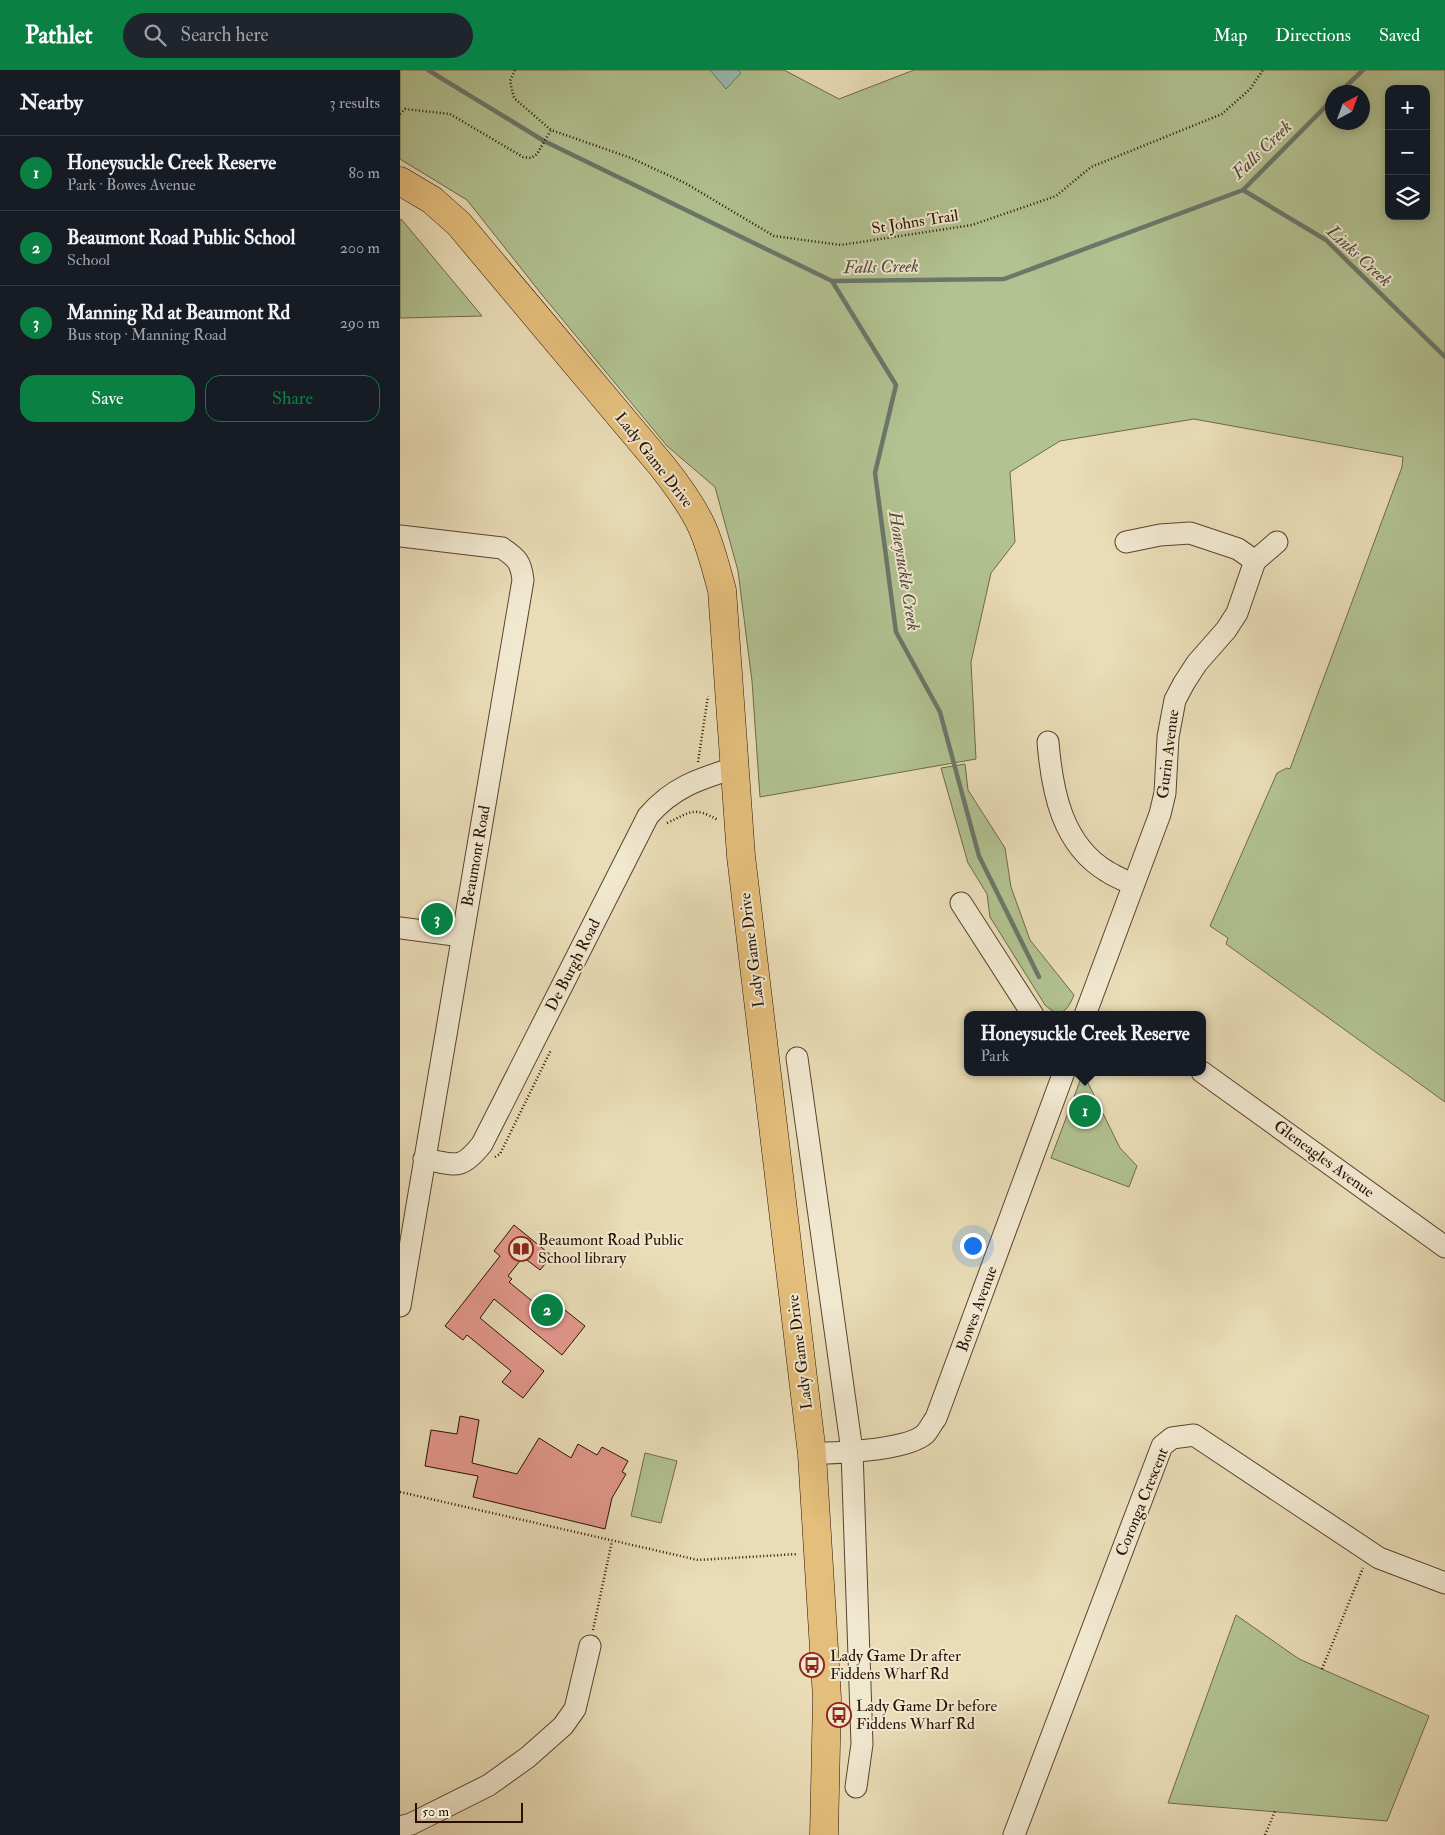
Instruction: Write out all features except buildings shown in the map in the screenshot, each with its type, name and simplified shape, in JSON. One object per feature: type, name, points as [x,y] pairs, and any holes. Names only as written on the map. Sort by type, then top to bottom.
[{"type":"main road","name":"Lady Game Drive","points":[[400,181],[432,200],[459,224],[595,384],[685,496],[703,527],[722,590],[723,772],[741,856],[812,1454],[827,1698],[824,1835]]},
{"type":"street","points":[[1126,542],[1160,535],[1190,533],[1238,549],[1255,561]]},
{"type":"street","name":"Beaumont Road","points":[[400,536],[502,548],[515,556],[522,568],[523,580],[401,1293]]},
{"type":"street","name":"Gurin Avenue","points":[[1086,1011],[1132,884],[1160,814],[1165,793],[1168,737],[1176,700],[1197,663],[1226,630],[1237,613],[1255,561],[1276,542]]},
{"type":"street","points":[[1048,742],[1051,776],[1060,814],[1071,835],[1085,854],[1092,860],[1107,872],[1132,884]]},
{"type":"street","name":"De Burgh Road","points":[[424,1159],[455,1164],[465,1162],[473,1156],[482,1144],[648,816],[660,802],[674,792],[697,780],[723,772]]},
{"type":"street","points":[[961,903],[1030,1011]]},
{"type":"street","points":[[400,928],[462,936]]},
{"type":"street","points":[[798,1058],[852,1451],[862,1744],[856,1787]]},
{"type":"street","name":"Gleneagles Avenue","points":[[1206,1075],[1445,1247]]},
{"type":"street","name":"Bowes Avenue","points":[[812,1454],[852,1451],[910,1442],[925,1434],[936,1418],[1063,1076]]},
{"type":"street","name":"Coronga Crescent","points":[[1014,1835],[1162,1446],[1172,1438],[1194,1435],[1378,1558],[1445,1583]]},
{"type":"street","points":[[400,1827],[411,1824],[489,1785],[528,1757],[562,1726],[575,1709],[590,1646]]},
{"type":"path","name":"St Johns Trail","points":[[515,70],[510,80],[514,98],[552,130],[631,158],[685,183],[774,236],[841,245],[972,225],[1056,196],[1091,167],[1222,114],[1250,89],[1263,70]]},
{"type":"path","points":[[400,114],[405,109],[450,114],[523,157],[530,158],[537,154],[552,130]]},
{"type":"path","points":[[709,690],[698,762],[723,772]]},
{"type":"path","points":[[664,824],[693,811],[704,812],[718,820]]},
{"type":"path","points":[[400,1492],[698,1560],[802,1554]]},
{"type":"path","points":[[590,1646],[612,1541]]},
{"type":"path","points":[[1322,1669],[1370,1552]]},
{"type":"path","points":[[1266,1835],[1275,1811]]},
{"type":"green space","points":[[400,70],[784,70],[839,99],[914,70],[1445,70],[1445,1102],[1226,944],[1228,938],[1210,926],[1277,773],[1287,768],[1290,769],[1402,467],[1403,457],[1194,419],[1060,441],[1010,472],[1015,542],[991,573],[971,662],[976,759],[760,797],[752,681],[738,571],[715,487],[667,446],[543,296],[467,200],[400,159]]},
{"type":"green space","points":[[400,219],[402,220],[482,316],[400,318]]},
{"type":"green space","points":[[965,764],[968,790],[1005,848],[1011,887],[1030,940],[1074,995],[1069,1006],[1063,1011],[1053,1011],[1045,1005],[990,917],[987,894],[968,863],[941,768]]},
{"type":"green space","points":[[1082,1076],[1084,1076],[1120,1148],[1137,1166],[1129,1187],[1051,1158]]},
{"type":"green space","points":[[645,1453],[677,1461],[661,1523],[631,1516]]},
{"type":"green space","points":[[1236,1615],[1299,1659],[1429,1716],[1387,1821],[1168,1803]]},
{"type":"shaded area","points":[[710,70],[738,70],[741,73],[726,89]]},
{"type":"waterway","name":"Falls Creek","points":[[428,70],[544,141],[832,281],[1004,279],[1243,190],[1325,107]]},
{"type":"waterway","name":"Falls Creek","points":[[1347,85],[1363,70]]},
{"type":"waterway","name":"Links Creek","points":[[1243,190],[1326,240],[1445,357]]},
{"type":"waterway","name":"Honeysuckle Creek","points":[[832,281],[896,385],[875,473],[896,632],[940,712],[979,856],[1039,977]]},
{"type":"place","name":"Manning Rd at Beaumont Rd","points":[[437,919]]},
{"type":"place","name":"Honeysuckle Creek Reserve","points":[[1085,1111]]},
{"type":"place","name":"Beaumont Road Public School library","points":[[521,1249]]},
{"type":"place","name":"Beaumont Road Public School","points":[[547,1310]]},
{"type":"place","name":"Lady Game Dr after Fiddens Wharf Rd","points":[[812,1665]]},
{"type":"place","name":"Lady Game Dr before Fiddens Wharf Rd","points":[[839,1715]]}]
